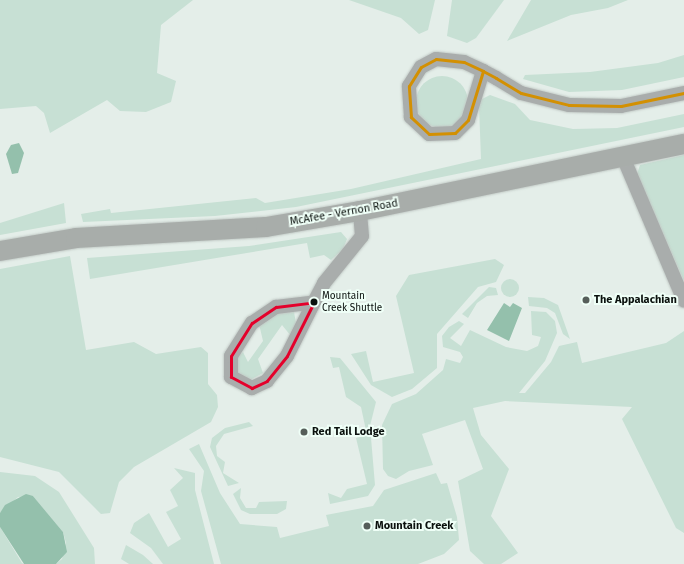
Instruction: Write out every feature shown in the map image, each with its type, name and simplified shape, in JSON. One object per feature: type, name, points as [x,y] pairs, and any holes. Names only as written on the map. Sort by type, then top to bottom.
[{"type":"main road","name":"McAfee - Vernon Road","points":[[0,251],[76,238],[266,227],[360,211],[684,144]]},
{"type":"street","points":[[483,71],[468,120],[455,133],[429,134],[411,117],[409,86],[421,67],[444,58],[483,71],[521,94],[569,106],[621,106],[684,93]]},
{"type":"street","points":[[623,157],[684,301]]},
{"type":"street","points":[[314,302],[276,307],[252,323],[231,356],[231,377],[252,388],[267,382],[288,356],[324,283],[362,236],[360,211]]},
{"type":"shaded area","points":[[0,0],[193,0],[161,25],[157,73],[176,81],[171,102],[146,112],[120,111],[107,100],[50,133],[44,113],[36,106],[0,109]]},
{"type":"shaded area","points":[[349,0],[435,0],[428,30],[419,34],[401,18]]},
{"type":"shaded area","points":[[452,0],[504,0],[476,38],[467,43],[447,36]]},
{"type":"shaded area","points":[[531,0],[628,0],[608,8],[571,15],[507,41]]},
{"type":"shaded area","points":[[684,55],[684,77],[622,90],[569,92],[523,79],[525,75],[590,72],[658,63]]},
{"type":"shaded area","points":[[442,76],[456,80],[464,88],[468,102],[464,116],[456,124],[442,128],[428,124],[420,116],[416,102],[420,88],[428,80]]},
{"type":"shaded area","points":[[490,95],[515,104],[530,120],[573,129],[617,128],[684,114],[684,127],[296,207],[215,216],[83,222],[81,214],[110,209],[111,213],[256,198],[265,203],[351,189],[481,159],[479,106],[482,99]]},
{"type":"shaded area","points":[[19,143],[24,153],[18,173],[12,174],[6,154],[11,145]]},
{"type":"shaded area","points":[[684,155],[684,281],[637,174],[640,165]]},
{"type":"shaded area","points":[[64,203],[66,223],[0,235],[0,223]]},
{"type":"shaded area","points":[[341,232],[347,239],[343,249],[331,260],[324,255],[310,258],[307,243],[90,279],[87,258],[249,246]]},
{"type":"shaded area","points":[[70,256],[86,350],[134,342],[156,354],[201,347],[208,353],[208,384],[217,395],[218,407],[211,422],[134,467],[119,482],[110,513],[101,514],[59,472],[0,457],[0,269]]},
{"type":"shaded area","points":[[495,259],[504,265],[496,282],[478,287],[437,334],[437,368],[412,389],[392,397],[371,385],[351,354],[366,351],[373,382],[414,373],[396,296],[409,275]]},
{"type":"shaded area","points":[[510,279],[516,282],[519,288],[516,294],[510,297],[504,294],[501,288],[504,282]]},
{"type":"shaded area","points":[[489,287],[496,288],[498,295],[487,296],[477,303],[468,318],[462,314]]},
{"type":"shaded area","points":[[528,297],[544,298],[558,305],[570,339],[563,334],[555,313],[547,308],[529,306]]},
{"type":"shaded area","points":[[504,303],[510,307],[513,303],[522,308],[509,341],[487,330]]},
{"type":"shaded area","points":[[531,311],[546,312],[555,321],[557,333],[545,361],[519,393],[525,393],[551,362],[559,346],[577,342],[582,363],[666,343],[684,331],[684,533],[676,528],[622,419],[632,407],[505,401],[473,408],[481,435],[509,469],[491,516],[518,553],[501,564],[484,564],[470,551],[458,481],[483,469],[465,420],[422,434],[433,465],[409,471],[396,479],[388,476],[383,469],[382,425],[392,404],[416,394],[443,370],[446,359],[460,363],[463,357],[460,352],[443,347],[442,336],[449,327],[459,321],[464,324],[450,338],[461,346],[470,330],[506,347],[527,351],[538,346],[541,337],[532,335]]},
{"type":"shaded area","points":[[294,312],[296,323],[291,336],[282,325],[258,359],[263,373],[252,379],[241,377],[237,371],[237,357],[243,352],[248,362],[263,341],[259,324],[275,314]]},
{"type":"shaded area","points":[[330,357],[340,358],[376,402],[370,426],[375,485],[368,496],[330,504],[328,493],[341,498],[347,489],[367,484],[356,438],[367,435],[361,407],[346,397],[339,367],[333,368]]},
{"type":"shaded area","points":[[249,422],[253,426],[224,434],[216,446],[217,456],[225,462],[223,473],[239,483],[228,486],[210,447],[212,438],[225,428]]},
{"type":"shaded area","points":[[199,444],[220,493],[240,524],[277,527],[280,538],[329,526],[326,515],[373,506],[384,490],[436,473],[441,484],[447,483],[457,517],[459,540],[444,554],[418,564],[221,564],[201,491],[204,471],[189,449]]},
{"type":"shaded area","points":[[174,468],[195,473],[195,490],[214,564],[163,564],[151,548],[130,533],[134,523],[149,513],[168,547],[181,539],[166,512],[178,506],[170,490],[183,478]]},
{"type":"shaded area","points":[[0,472],[35,476],[59,492],[94,548],[95,564],[56,564],[62,559],[66,543],[63,532],[33,496],[18,497],[0,513]]},
{"type":"shaded area","points":[[241,488],[240,498],[246,508],[256,508],[259,502],[287,501],[286,509],[277,514],[250,514],[241,510],[233,494]]},
{"type":"shaded area","points":[[26,494],[33,496],[63,532],[67,552],[56,564],[24,564],[0,527],[0,513],[5,505]]},
{"type":"shaded area","points":[[0,527],[22,563],[24,564],[0,564]]},
{"type":"shaded area","points":[[126,545],[143,555],[153,564],[129,564],[121,559]]},
{"type":"transit line","points":[[483,71],[468,120],[455,133],[429,134],[411,117],[409,86],[421,67],[436,59],[464,62],[483,71],[496,78],[521,93],[569,105],[621,106],[684,93]]},
{"type":"transit line","points":[[314,302],[287,356],[267,381],[252,388],[231,377],[231,356],[252,323],[276,307],[314,302]]},
{"type":"place","name":"The Appalachian","points":[[586,300]]},
{"type":"place","name":"Mountain Creek Shuttle","points":[[314,302]]},
{"type":"place","name":"Red Tail Lodge","points":[[304,432]]},
{"type":"place","name":"Mountain Creek","points":[[367,526]]}]
